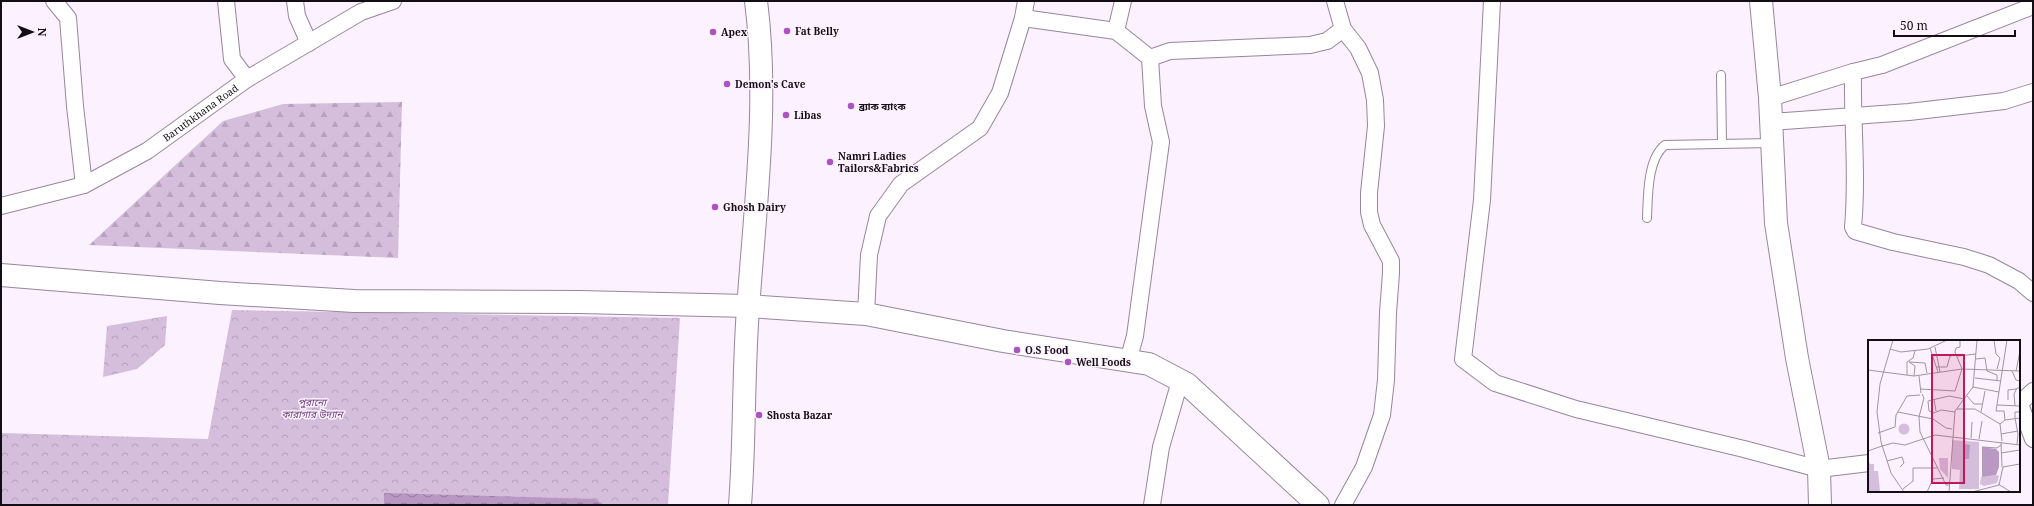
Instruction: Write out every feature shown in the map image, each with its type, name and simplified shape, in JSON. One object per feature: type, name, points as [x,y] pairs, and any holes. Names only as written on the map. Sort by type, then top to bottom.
[{"type":"main road","points":[[740,505],[744,358],[759,164],[761,37],[756,1]]},
{"type":"main road","points":[[1761,1],[1770,98],[1776,223],[1797,358],[1819,469],[1820,505]]},
{"type":"main road","points":[[1,275],[220,294],[354,301],[580,302],[748,306],[866,314],[1003,341],[1149,364],[1187,384],[1318,505]]},
{"type":"street","points":[[54,1],[68,18],[74,106],[84,185]]},
{"type":"street","points":[[226,1],[232,60],[247,79]]},
{"type":"street","points":[[295,1],[297,16],[309,43]]},
{"type":"street","name":"Baruthkhana Road","points":[[1,206],[84,185],[148,151],[247,79],[361,12],[393,1]]},
{"type":"street","points":[[866,314],[869,255],[878,216],[901,184],[980,128],[1000,93],[1023,18],[1026,1]]},
{"type":"street","points":[[1116,31],[1123,1]]},
{"type":"street","points":[[1335,1],[1343,29],[1358,48],[1370,73],[1375,100],[1376,126],[1369,193],[1369,212],[1375,231],[1391,261],[1386,380],[1382,415],[1364,467],[1343,505]]},
{"type":"street","points":[[1492,1],[1482,200],[1463,358],[1495,383],[1576,409],[1730,445],[1819,469],[1868,463]]},
{"type":"street","points":[[1770,98],[1853,72],[1882,65],[2033,6]]},
{"type":"street","points":[[1023,18],[1116,31],[1150,58],[1153,106],[1161,142],[1137,322],[1128,361]]},
{"type":"street","points":[[1150,58],[1170,51],[1310,45],[1327,41],[1343,29]]},
{"type":"street","points":[[1853,72],[1852,117],[1856,193],[1853,227],[1855,231],[1893,242],[1989,265],[2019,281],[2033,293]]},
{"type":"street","points":[[1771,133],[1852,117],[2004,101],[2033,92]]},
{"type":"street","points":[[1152,505],[1161,447],[1180,381]]},
{"type":"street","points":[[2033,391],[2020,404],[2033,439]]},
{"type":"lane","points":[[1721,75],[1722,143]]},
{"type":"lane","points":[[1647,218],[1648,188],[1652,169],[1659,149],[1668,144],[1722,143],[1771,133]]},
{"type":"green space","points":[[402,102],[398,258],[89,245],[223,121],[283,104]]},
{"type":"green space","name":"পুরানো কারাগার উদ্যান","points":[[232,310],[680,318],[668,505],[1,505],[1,433],[208,439]]},
{"type":"green space","points":[[167,316],[165,345],[137,369],[103,377],[107,326]]},
{"type":"water","points":[[384,493],[595,499],[604,505],[384,505]]},
{"type":"place","name":"Fat Belly","points":[[787,31]]},
{"type":"place","name":"Apex","points":[[713,32]]},
{"type":"place","name":"Demon's Cave","points":[[727,84]]},
{"type":"place","name":"ব্র্যাক ব্যাংক","points":[[851,106]]},
{"type":"place","name":"Libas","points":[[786,115]]},
{"type":"place","name":"Namri Ladies Tailors&Fabrics","points":[[830,162]]},
{"type":"place","name":"Ghosh Dairy","points":[[715,207]]},
{"type":"place","name":"O.S Food","points":[[1017,350]]},
{"type":"place","name":"Well Foods","points":[[1068,362]]},
{"type":"place","name":"Shosta Bazar","points":[[759,415]]}]
